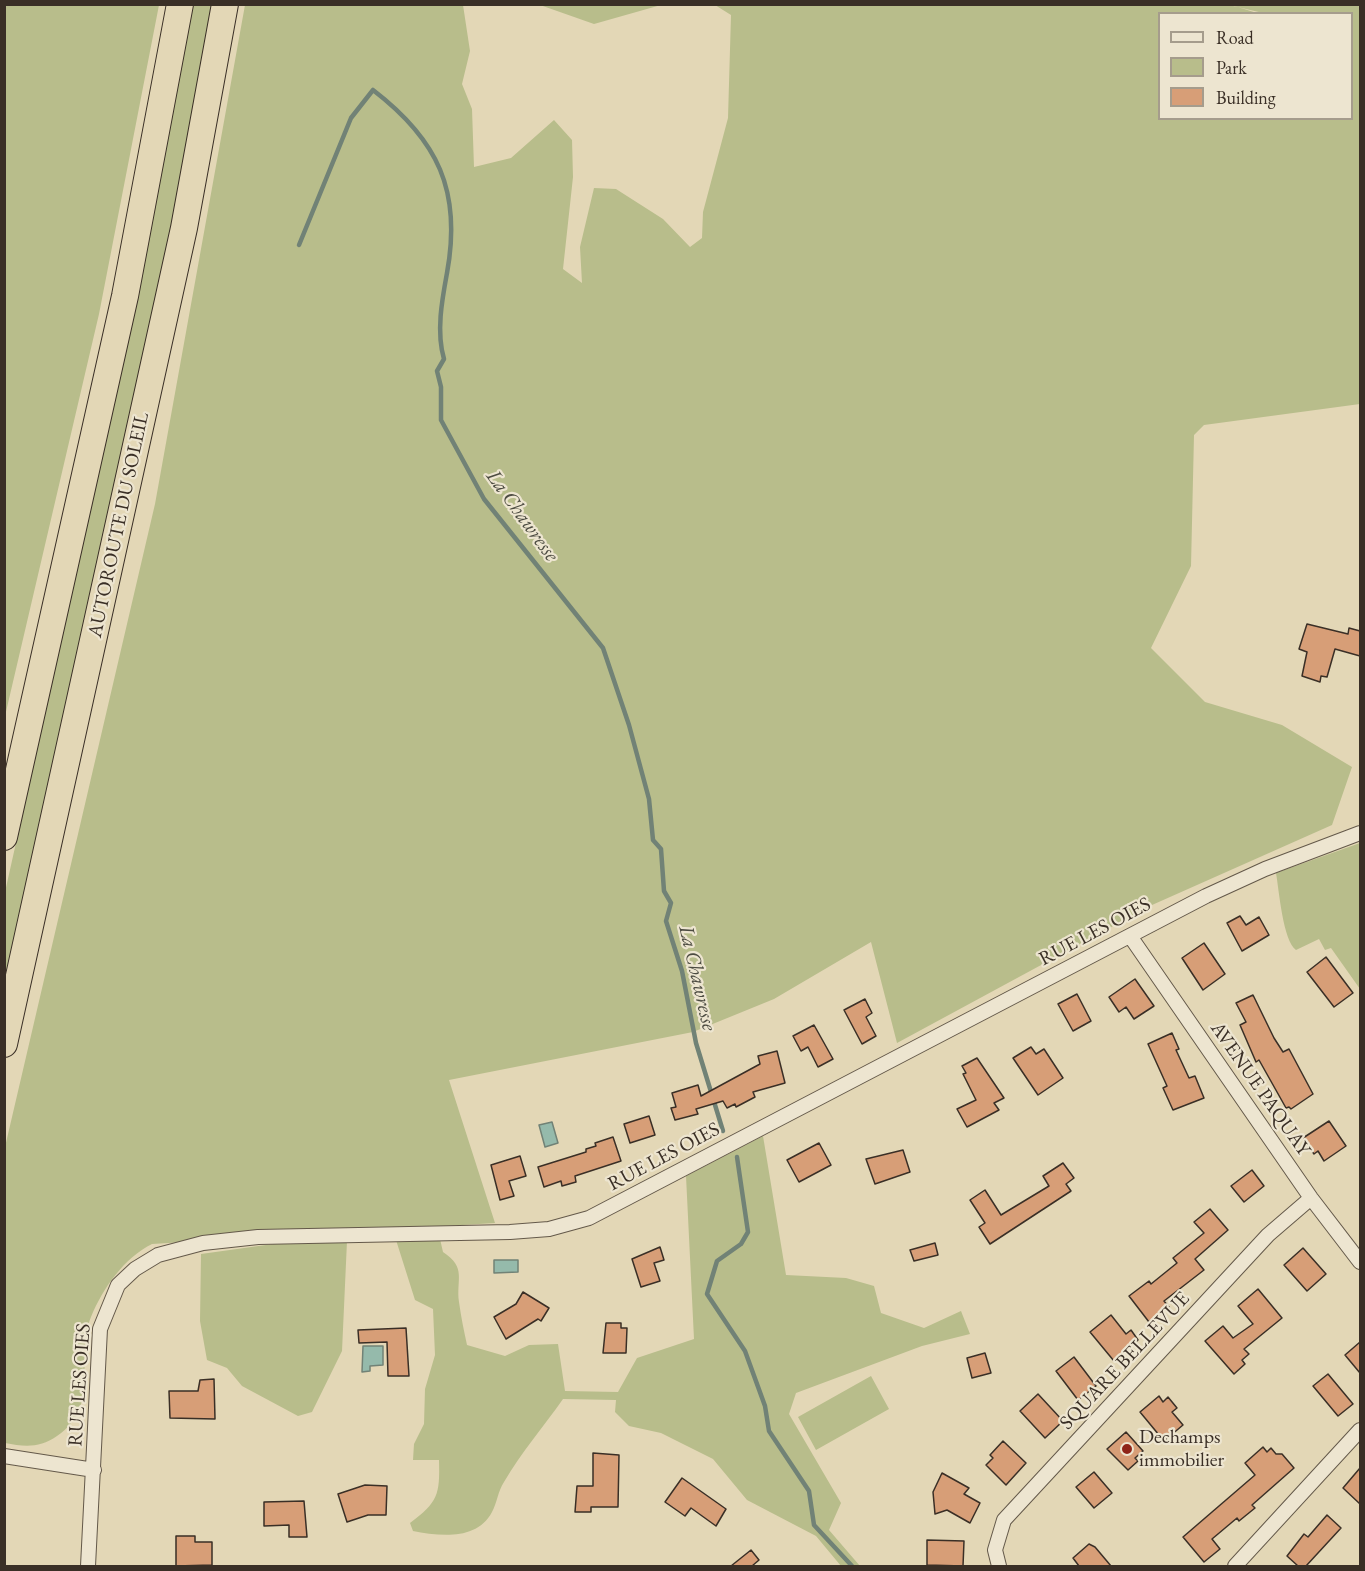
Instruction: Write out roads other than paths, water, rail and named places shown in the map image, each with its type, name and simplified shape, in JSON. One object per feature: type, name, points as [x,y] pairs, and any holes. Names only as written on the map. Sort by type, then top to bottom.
[{"type":"highway","points":[[4,837],[125,296],[180,4]]},
{"type":"highway","name":"AUTOROUTE DU SOLEIL","points":[[4,1044],[184,228],[225,4]]},
{"type":"street","name":"RUE LES OIES","points":[[88,1566],[100,1329],[118,1285],[158,1255],[203,1243],[258,1237],[510,1232],[549,1229],[589,1218],[1265,868],[1360,833]]},
{"type":"street","name":"AVENUE PAQUAY","points":[[1130,936],[1311,1198],[1360,1260]]},
{"type":"street","name":"SQUARE BELLEVUE","points":[[999,1566],[995,1550],[1004,1520],[1268,1235],[1311,1198]]},
{"type":"street","points":[[1235,1566],[1360,1430]]},
{"type":"street","points":[[9,1457],[94,1470]]},
{"type":"waterway","name":"La Chawresse","points":[[299,245],[351,118],[373,90],[414,128],[429,148],[440,170],[447,192],[451,217],[451,244],[441,316],[440,338],[444,359],[437,371],[441,387],[441,420],[484,499],[603,648],[629,725],[649,799],[653,840],[661,849],[664,891],[671,903],[666,921],[682,971],[696,1043],[723,1131]]},
{"type":"waterway","points":[[737,1157],[748,1232],[741,1244],[717,1261],[707,1294],[745,1351],[765,1406],[769,1431],[809,1491],[814,1525],[852,1566]]},
{"type":"place","name":"Dechamps immobilier","points":[[1127,1449]]}]
